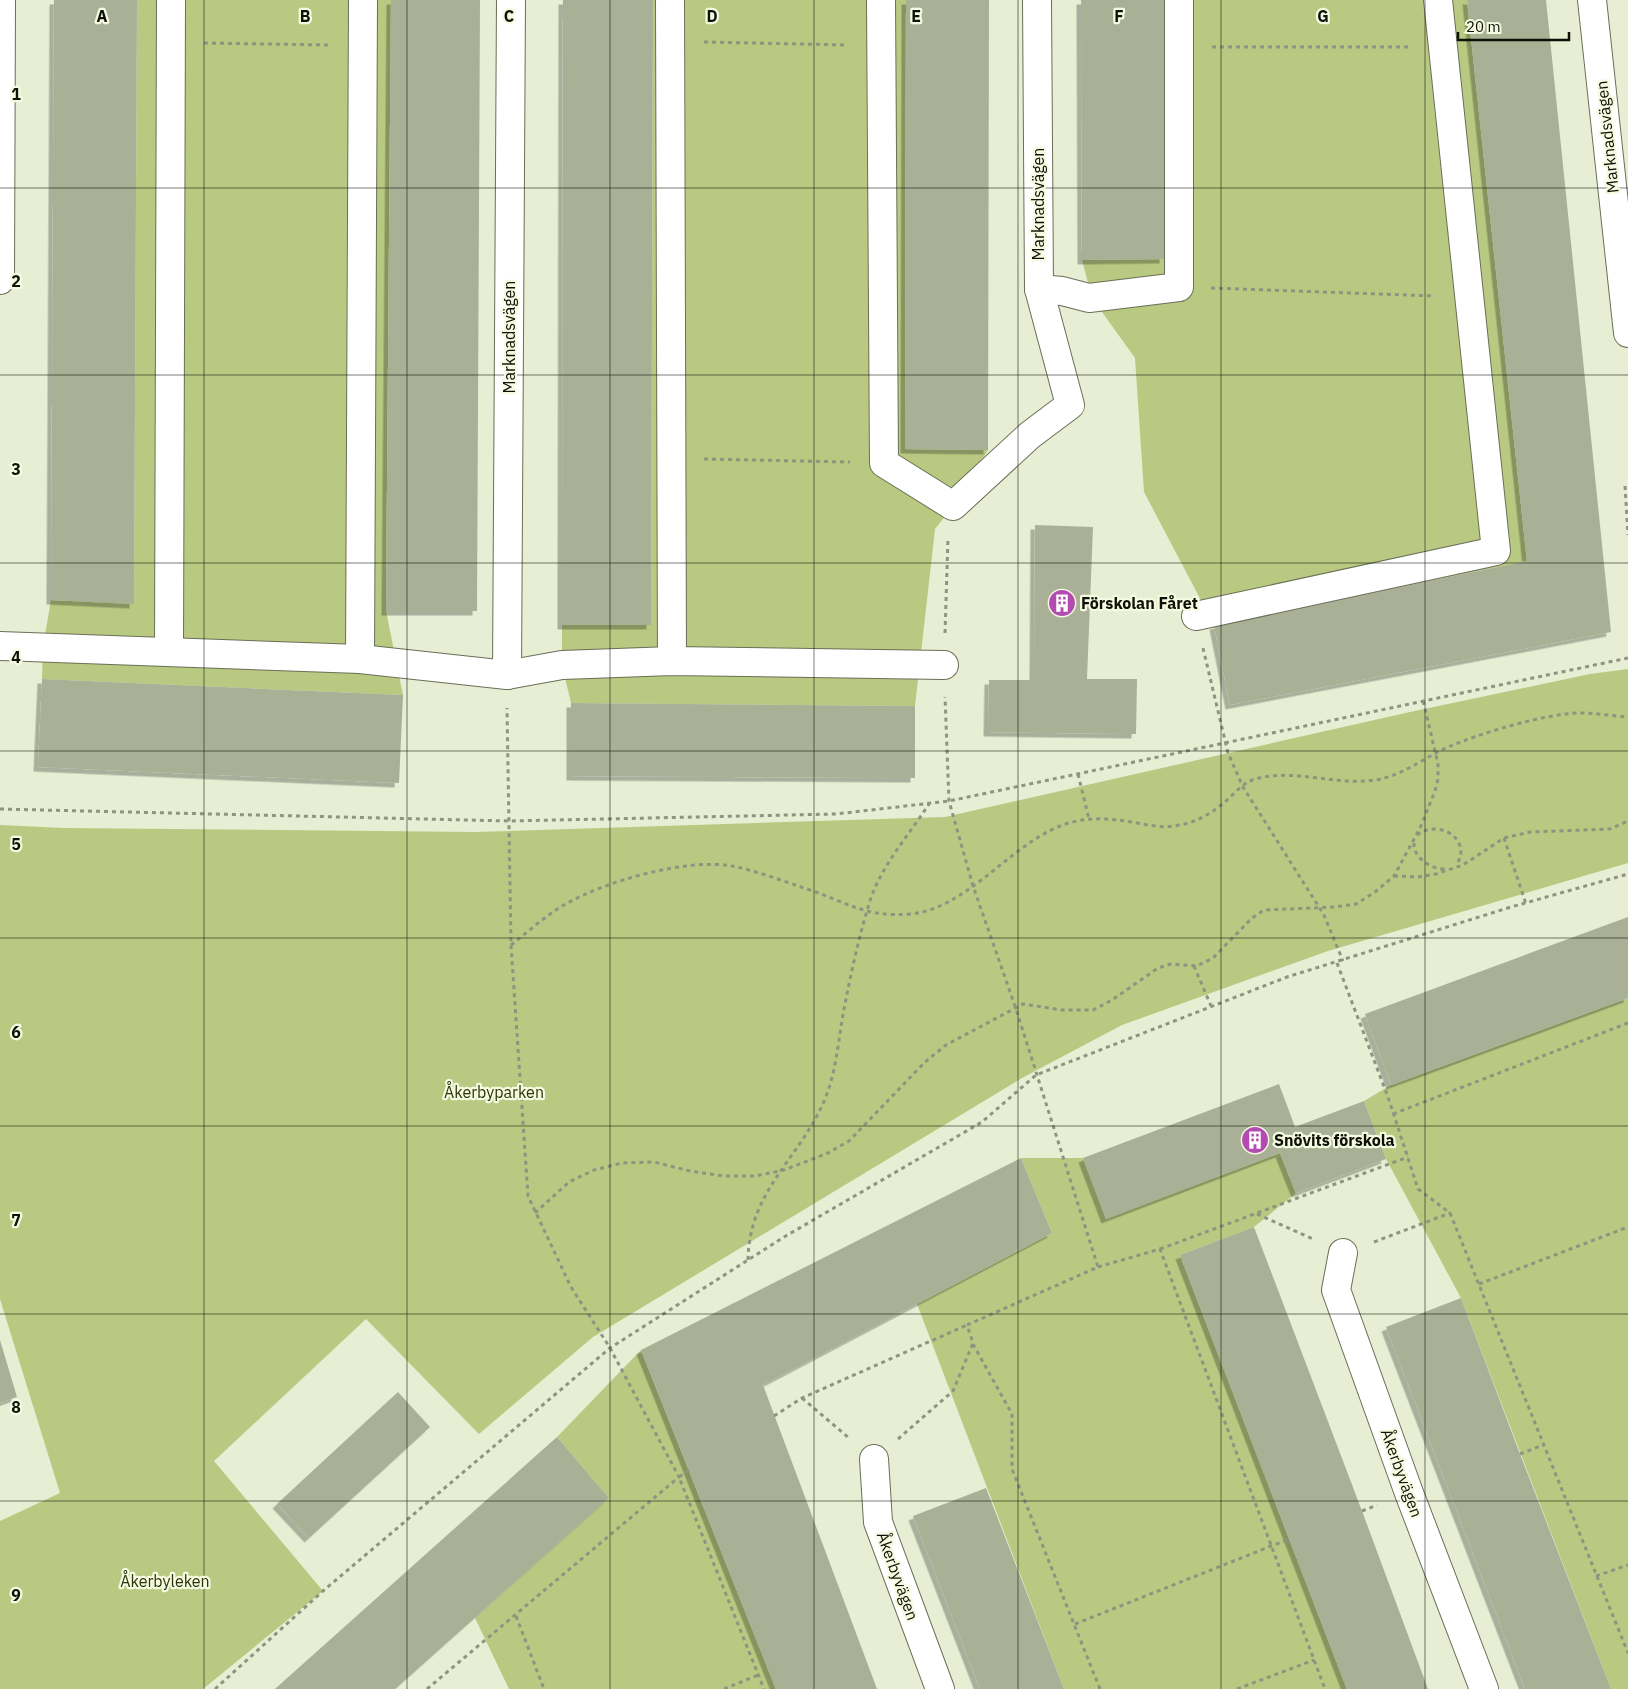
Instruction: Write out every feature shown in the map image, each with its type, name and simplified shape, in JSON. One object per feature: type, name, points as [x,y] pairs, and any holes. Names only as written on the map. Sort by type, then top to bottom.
[{"type":"street","points":[[0,280],[2,0]]},
{"type":"street","points":[[169,651],[171,0]]},
{"type":"street","points":[[360,659],[363,0]]},
{"type":"street","name":"Marknadsvägen","points":[[506,675],[511,0]]},
{"type":"street","points":[[670,0],[672,661]]},
{"type":"street","points":[[880,0],[884,463],[953,506]]},
{"type":"street","name":"Marknadsvägen","points":[[953,506],[1030,435],[1070,405],[1039,288],[1037,0]]},
{"type":"street","points":[[1039,288],[1062,291],[1088,298],[1179,287],[1179,0]]},
{"type":"street","points":[[1196,616],[1496,551],[1438,0]]},
{"type":"street","name":"Marknadsvägen","points":[[1592,0],[1628,334]]},
{"type":"street","points":[[0,646],[360,659],[506,675],[562,665],[672,661],[944,665]]},
{"type":"street","name":"Åkerbyvägen","points":[[1342,1253],[1336,1290],[1409,1493],[1484,1689]]},
{"type":"street","name":"Åkerbyvägen","points":[[874,1459],[878,1522],[940,1689]]},
{"type":"path","points":[[670,42],[881,45]]},
{"type":"path","points":[[171,43],[363,45]]},
{"type":"path","points":[[1179,46],[1443,48]]},
{"type":"path","points":[[1179,287],[1468,297]]},
{"type":"path","points":[[671,458],[884,463]]},
{"type":"path","points":[[1625,486],[1628,535]]},
{"type":"path","points":[[953,506],[948,522],[944,665],[949,801],[973,886],[1016,1009],[1098,1267]]},
{"type":"path","points":[[1196,616],[1225,743],[1243,786],[1319,908],[1343,961]]},
{"type":"path","points":[[0,809],[510,821],[836,814],[949,801],[1628,658]]},
{"type":"path","points":[[506,675],[512,945],[528,1196],[571,1287],[610,1348],[679,1478],[764,1689]]},
{"type":"path","points":[[536,1213],[570,1182],[594,1170],[622,1163],[654,1162],[690,1171],[723,1176],[755,1176],[779,1171],[828,1153],[849,1141],[925,1062],[964,1034],[1023,1004],[1062,1010],[1093,1010],[1112,1000],[1158,968],[1171,964],[1194,966],[1213,958],[1252,918],[1264,910],[1319,908],[1356,904],[1375,892],[1394,876],[1414,840],[1438,779],[1436,754],[1430,738],[1423,700]]},
{"type":"path","points":[[512,945],[561,906],[585,894],[675,867],[704,864],[733,866],[812,890],[867,912],[913,914],[934,909],[958,897],[1039,836],[1060,826],[1089,819],[1116,819],[1156,827],[1174,826],[1202,819],[1251,780],[1274,776],[1313,776],[1355,782],[1374,780],[1390,777],[1436,754],[1482,735],[1556,716],[1580,713],[1628,717]]},
{"type":"path","points":[[1078,774],[1089,819]]},
{"type":"path","points":[[748,1260],[748,1243],[765,1192],[779,1171],[793,1156],[814,1124],[828,1090],[838,1051],[852,971],[867,912],[879,880],[930,804]]},
{"type":"path","points":[[1394,876],[1418,877],[1451,869],[1463,864],[1504,838],[1530,832],[1610,829],[1628,820]]},
{"type":"path","points":[[1414,840],[1414,848],[1419,858],[1432,867],[1451,869],[1457,865],[1461,857],[1457,840],[1436,827],[1424,829],[1416,835]]},
{"type":"path","points":[[1504,838],[1526,904]]},
{"type":"path","points":[[215,1689],[323,1591],[610,1348],[748,1260],[982,1122],[1036,1075],[1287,977],[1337,963],[1511,907],[1628,874]]},
{"type":"path","points":[[1337,963],[1393,1114],[1418,1189],[1450,1213],[1628,1653]]},
{"type":"path","points":[[1194,966],[1211,1006]]},
{"type":"path","points":[[1393,1114],[1628,1023]]},
{"type":"path","points":[[774,1416],[802,1398],[1098,1267],[1160,1249],[1408,1157]]},
{"type":"path","points":[[1256,1213],[1342,1253],[1450,1213]]},
{"type":"path","points":[[1479,1284],[1628,1227]]},
{"type":"path","points":[[1160,1249],[1269,1546],[1325,1689]]},
{"type":"path","points":[[967,1325],[973,1343],[1012,1414],[1012,1468],[1100,1689]]},
{"type":"path","points":[[802,1398],[874,1459],[937,1408],[953,1391],[973,1343]]},
{"type":"path","points":[[1520,1454],[1544,1445]]},
{"type":"path","points":[[427,1689],[689,1470]]},
{"type":"path","points":[[1075,1624],[1289,1539]]},
{"type":"path","points":[[1596,1576],[1628,1565]]},
{"type":"path","points":[[516,1616],[544,1689]]},
{"type":"path","points":[[1237,1689],[1314,1660]]},
{"type":"path","points":[[724,1689],[758,1675]]},
{"type":"green space","points":[[137,0],[391,0],[386,611],[403,695],[42,679],[43,647],[51,600],[134,603]]},
{"type":"green space","points":[[653,0],[906,0],[905,449],[988,450],[953,506],[935,529],[915,706],[571,703],[562,665],[562,625],[651,624]]},
{"type":"green space","points":[[1165,0],[1467,0],[1527,561],[1214,625],[1144,492],[1135,358],[1092,298],[1082,260],[1164,259]]},
{"type":"green space","name":"Åkerbyparken","points":[[1628,669],[1628,863],[1328,951],[1122,1025],[1022,1078],[593,1337],[479,1434],[366,1319],[214,1461],[323,1591],[203,1689],[0,1689],[0,1521],[60,1493],[0,1299],[0,825],[63,828],[475,832],[945,817],[1410,712],[1590,674]]},
{"type":"green space","points":[[1628,998],[1628,1689],[1611,1689],[1461,1298],[1386,1159],[1364,1101],[1391,1085]]},
{"type":"green space","points":[[1280,1153],[1296,1193],[1254,1227],[1180,1255],[1347,1689],[1064,1689],[917,1304],[1052,1233],[1021,1158],[1083,1158],[1106,1218]]},
{"type":"green space","points":[[641,1350],[776,1689],[509,1689],[475,1618],[609,1498],[557,1437]]},
{"type":"building","points":[[54,0],[137,0],[134,604],[51,600]]},
{"type":"building","points":[[391,0],[480,0],[477,611],[386,611]]},
{"type":"building","points":[[563,0],[653,0],[651,625],[562,625]]},
{"type":"building","points":[[906,0],[989,0],[988,450],[905,449]]},
{"type":"building","points":[[1081,0],[1165,0],[1164,259],[1082,260]]},
{"type":"building","points":[[1467,0],[1546,0],[1611,632],[1230,705],[1214,625],[1527,561]]},
{"type":"building","name":"Förskolan Fåret","points":[[1035,525],[1093,527],[1087,679],[1137,679],[1136,734],[988,732],[989,680],[1034,680]]},
{"type":"building","points":[[42,679],[403,695],[399,783],[38,767]]},
{"type":"building","points":[[571,703],[915,706],[915,778],[571,776]]},
{"type":"building","points":[[1628,917],[1628,998],[1391,1085],[1365,1014]]},
{"type":"building","name":"Snövits förskola","points":[[1279,1084],[1295,1127],[1364,1101],[1386,1159],[1296,1193],[1280,1153],[1106,1219],[1083,1158]]},
{"type":"building","points":[[1021,1158],[1052,1233],[763,1385],[877,1689],[776,1689],[641,1350]]},
{"type":"building","points":[[1254,1227],[1428,1689],[1347,1689],[1180,1255]]},
{"type":"building","points":[[1461,1298],[1611,1689],[1525,1689],[1386,1327]]},
{"type":"building","points":[[0,1340],[17,1397],[0,1403]]},
{"type":"building","points":[[398,1392],[430,1427],[309,1538],[277,1504]]},
{"type":"building","points":[[557,1437],[609,1498],[395,1689],[275,1689]]},
{"type":"building","points":[[986,1488],[1064,1689],[980,1689],[913,1516]]},
{"type":"place","name":"Förskolan Fåret","points":[[1062,603]]},
{"type":"place","name":"Snövits förskola","points":[[1255,1140]]},
{"type":"park label","name":"Åkerbyleken","points":[[165,1581]]}]
